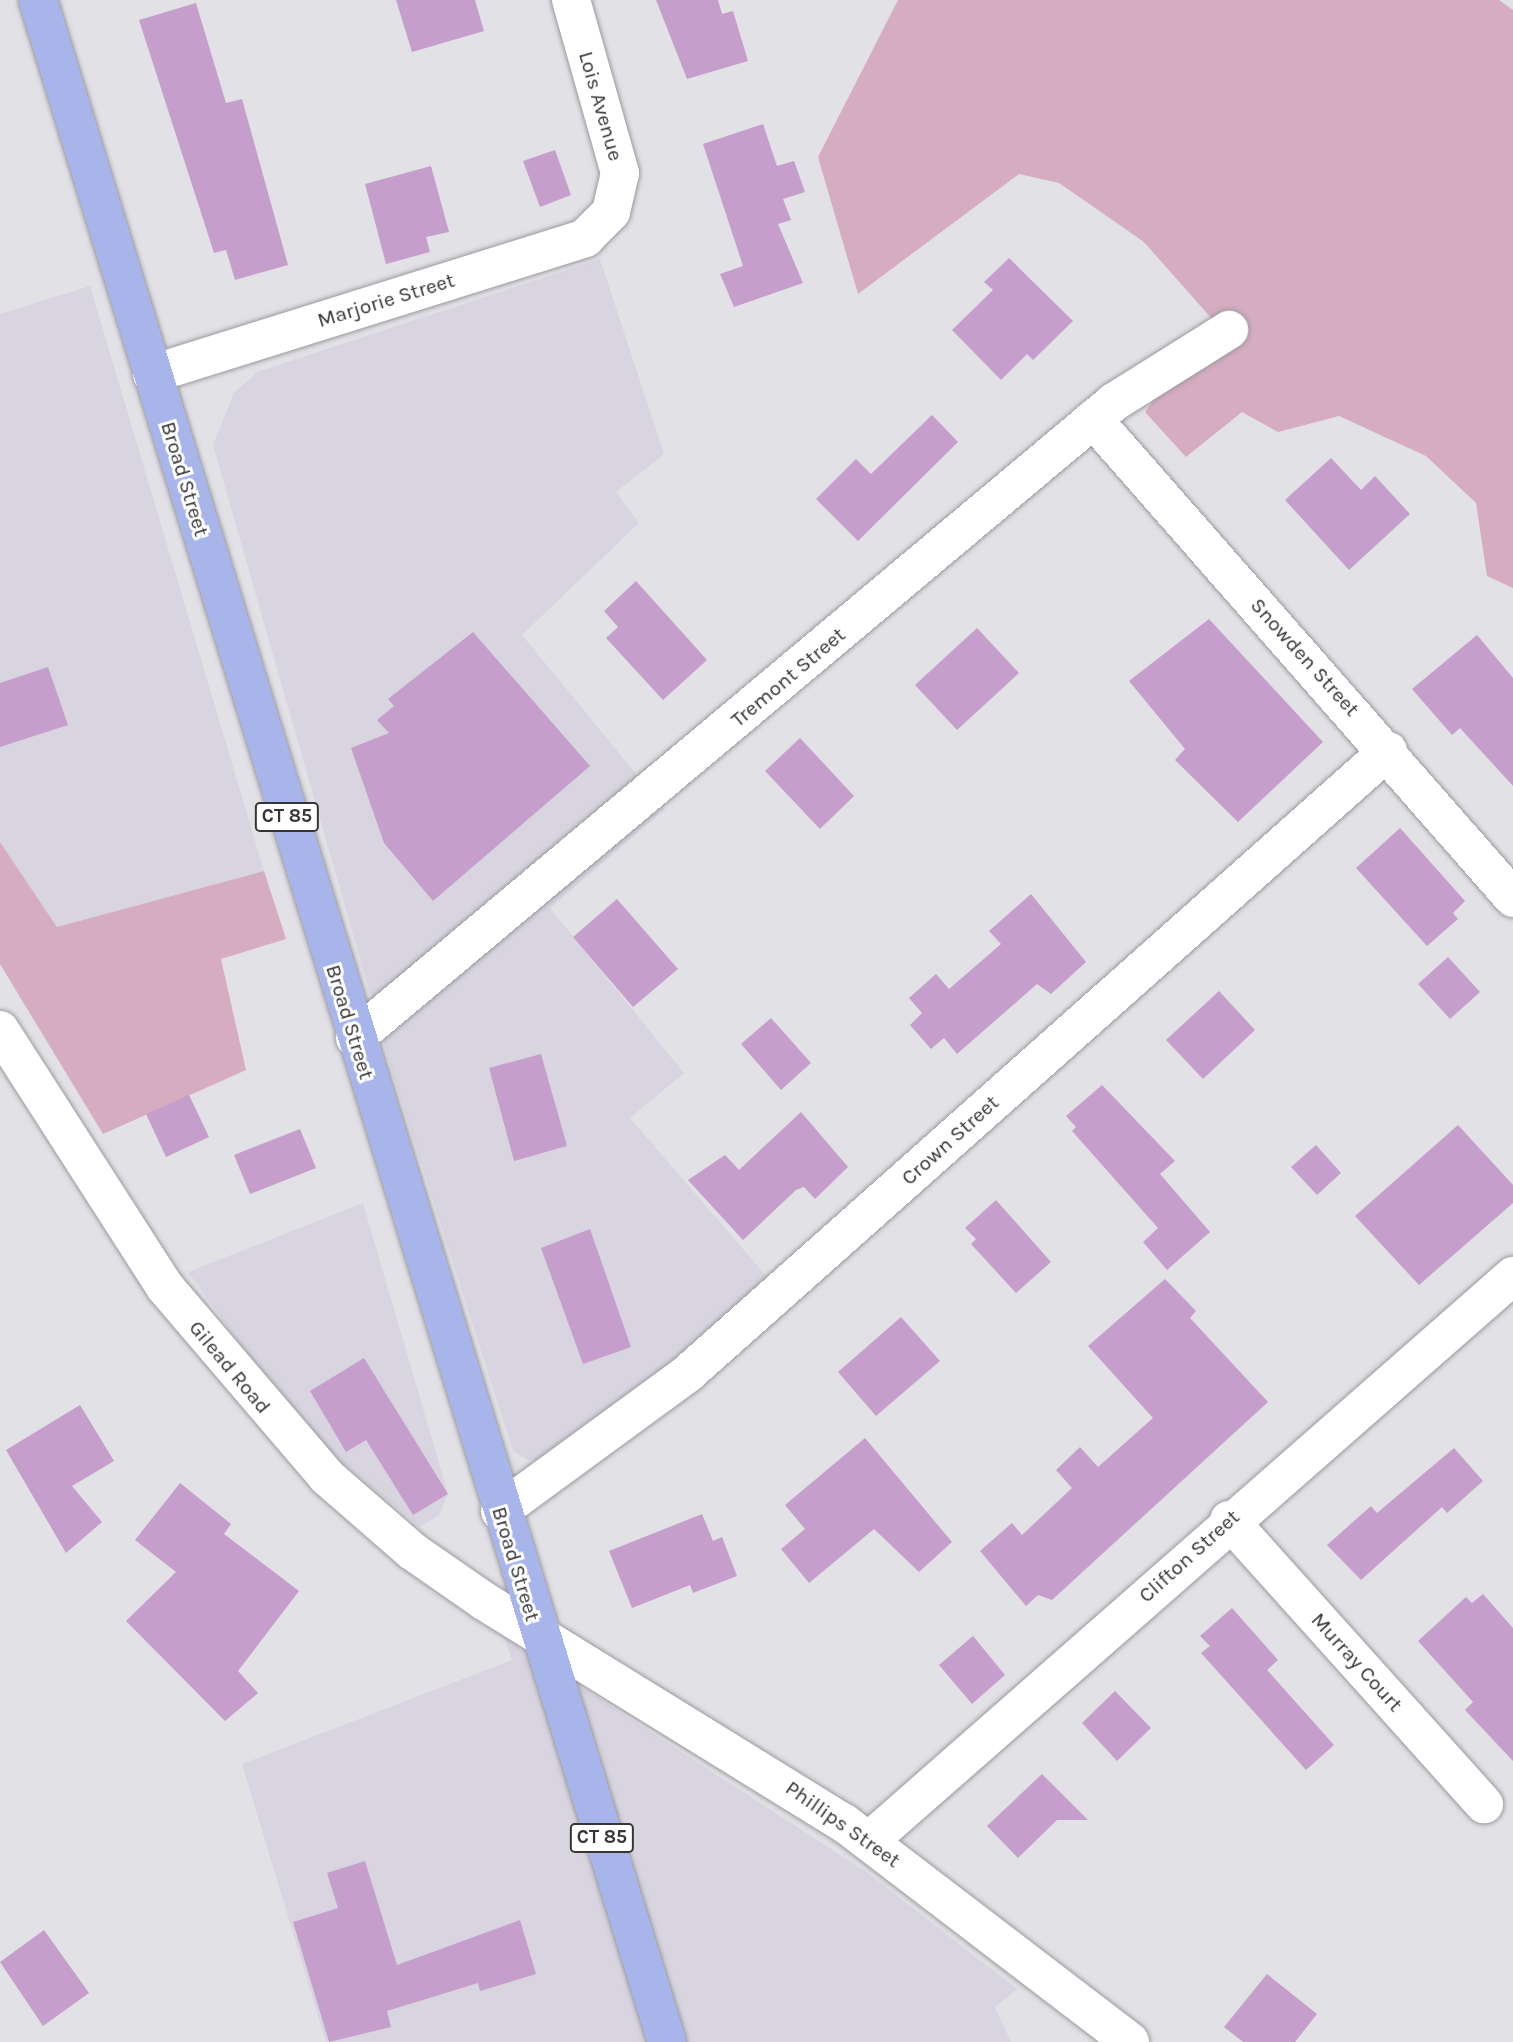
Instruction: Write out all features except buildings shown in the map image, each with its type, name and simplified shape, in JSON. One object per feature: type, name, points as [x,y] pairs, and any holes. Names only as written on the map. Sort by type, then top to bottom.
[{"type":"main road","name":"Broad Street","points":[[38,0],[537,1633],[667,2042]]},
{"type":"street","name":"Lois Avenue","points":[[571,0],[620,173],[611,212]]},
{"type":"street","name":"Marjorie Street","points":[[152,374],[585,238],[611,212]]},
{"type":"street","name":"Tremont Street","points":[[355,1038],[1093,419],[1229,330]]},
{"type":"street","name":"Snowden Street","points":[[1093,419],[1388,751],[1513,898]]},
{"type":"street","name":"Crown Street","points":[[500,1511],[687,1374],[1388,751]]},
{"type":"street","name":"Gilead Road","points":[[0,1030],[165,1287],[295,1445],[412,1551],[537,1633]]},
{"type":"street","name":"Clifton Street","points":[[869,1841],[1229,1520],[1513,1276]]},
{"type":"street","name":"Murray Court","points":[[1229,1520],[1484,1804]]},
{"type":"street","name":"Phillips Street","points":[[537,1633],[869,1841],[1130,2042]]},
{"type":"shaded area","points":[[898,0],[1499,0],[1513,10],[1513,588],[1487,576],[1476,503],[1426,456],[1339,416],[1278,432],[1242,412],[1186,457],[1145,412],[1212,319],[1144,242],[1059,183],[1019,174],[858,294],[818,157]]},
{"type":"shaded area","points":[[600,259],[664,454],[616,492],[639,523],[522,635],[665,809],[550,908],[684,1073],[630,1118],[768,1278],[712,1330],[544,1460],[528,1460],[513,1451],[395,1081],[213,445],[234,393],[257,372]]},
{"type":"shaded area","points":[[90,286],[264,871],[57,927],[0,842],[0,314]]},
{"type":"shaded area","points":[[0,842],[57,927],[264,871],[286,939],[221,959],[246,1070],[103,1134],[0,964]]},
{"type":"shaded area","points":[[363,1203],[448,1494],[439,1515],[420,1527],[337,1459],[258,1368],[188,1272]]},
{"type":"shaded area","points":[[504,1637],[865,1871],[1017,1989],[995,2007],[1011,2042],[326,2042],[242,1764],[512,1660]]}]
